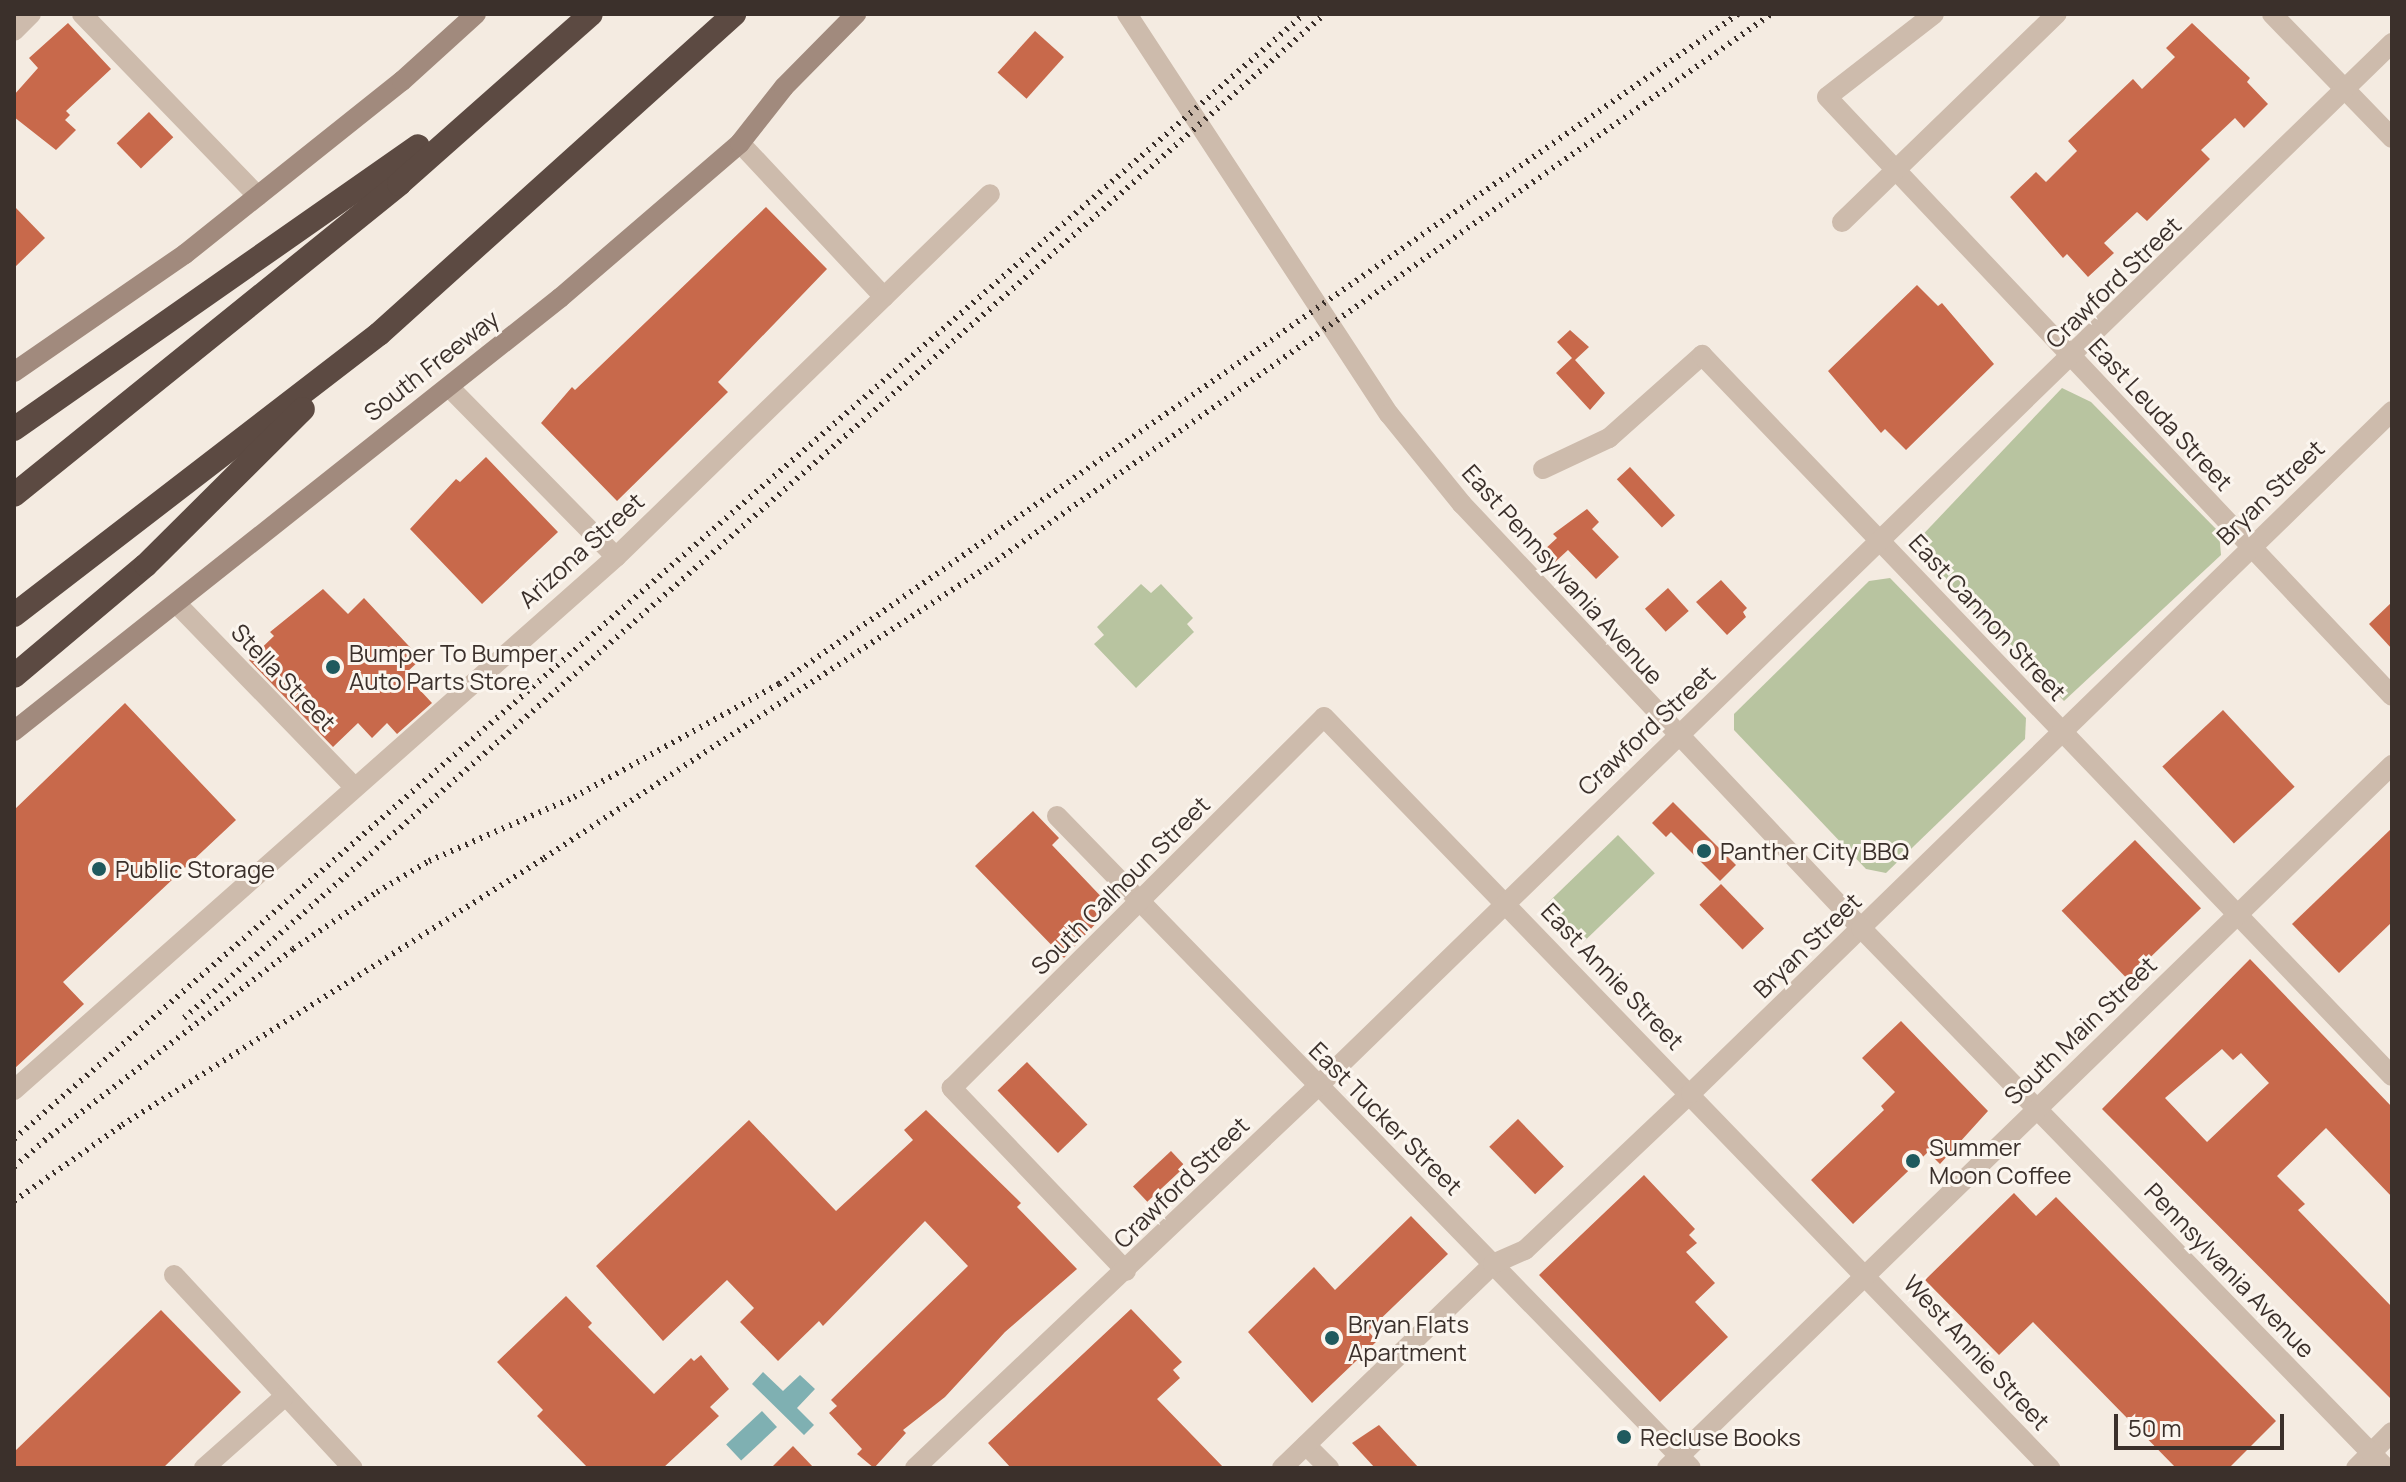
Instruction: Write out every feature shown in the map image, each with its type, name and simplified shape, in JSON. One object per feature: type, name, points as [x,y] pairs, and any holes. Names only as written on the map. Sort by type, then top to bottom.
[{"type":"highway","points":[[14,429],[395,165],[582,14]]},
{"type":"highway","points":[[14,495],[114,419],[399,184],[591,14]]},
{"type":"highway","points":[[14,676],[146,565],[379,334],[734,14]]},
{"type":"highway","points":[[14,615],[379,334]]},
{"type":"highway","points":[[14,487],[114,419]]},
{"type":"main road","points":[[14,372],[258,196],[476,14]]},
{"type":"main road","name":"South Freeway","points":[[14,731],[449,387],[740,143],[784,87],[856,14]]},
{"type":"street","points":[[14,31],[31,14]]},
{"type":"street","points":[[82,14],[258,196]]},
{"type":"street","name":"East Pennsylvania Avenue","points":[[1127,14],[1155,51],[1389,414],[1513,564],[2036,1108]]},
{"type":"street","name":"East Leuda Street","points":[[1934,14],[1827,97],[2392,696]]},
{"type":"street","points":[[1842,222],[2057,14]]},
{"type":"street","points":[[2272,14],[2392,138]]},
{"type":"street","name":"Crawford Street","points":[[915,1468],[1126,1271],[1317,1087],[1503,901],[1881,543],[2392,43]]},
{"type":"street","points":[[740,143],[884,297]]},
{"type":"street","name":"Arizona Street","points":[[14,1090],[616,557],[990,194]]},
{"type":"street","name":"East Cannon Street","points":[[1543,469],[1609,438],[1702,355],[2392,1076]]},
{"type":"street","points":[[449,387],[616,557]]},
{"type":"street","name":"Bryan Street","points":[[1282,1468],[1493,1264],[1525,1250],[1691,1093],[2392,411]]},
{"type":"street","name":"Stella Street","points":[[176,603],[354,787]]},
{"type":"street","name":"East Annie Street","points":[[1324,717],[1866,1272]]},
{"type":"street","name":"South Calhoun Street","points":[[1126,1271],[952,1088],[1141,903],[1324,717]]},
{"type":"street","name":"South Main Street","points":[[1679,1464],[1866,1272],[2392,765]]},
{"type":"street","name":"East Tucker Street","points":[[1057,816],[1317,1087],[1493,1264],[1679,1464]]},
{"type":"street","name":"Pennsylvania Avenue","points":[[2036,1108],[2386,1468]]},
{"type":"street","name":"West Annie Street","points":[[1866,1272],[2050,1468]]},
{"type":"street","points":[[174,1275],[353,1468]]},
{"type":"street","points":[[204,1468],[284,1397]]},
{"type":"street","points":[[2356,1468],[2392,1432]]},
{"type":"street","points":[[1306,1445],[1329,1468]]},
{"type":"green space","points":[[2062,388],[2091,402],[2219,532],[2221,555],[2064,701],[1913,545]]},
{"type":"green space","points":[[1890,578],[2026,718],[2025,739],[1886,873],[1866,869],[1734,730],[1734,714],[1869,581]]},
{"type":"green space","points":[[1141,584],[1151,593],[1161,584],[1193,618],[1187,624],[1194,632],[1136,688],[1094,644],[1104,635],[1097,627]]},
{"type":"green space","points":[[1618,835],[1655,873],[1583,943],[1546,904]]},
{"type":"water","points":[[763,1372],[783,1391],[800,1375],[815,1389],[797,1408],[814,1425],[804,1435],[752,1384]]},
{"type":"water","points":[[762,1411],[777,1427],[741,1461],[726,1444]]},
{"type":"building","points":[[68,23],[111,69],[66,111],[70,115],[65,120],[76,130],[56,150],[14,117],[14,95],[38,68],[29,58]]},
{"type":"building","points":[[2192,23],[2250,78],[2247,82],[2268,104],[2244,128],[2235,118],[2201,150],[2210,159],[2147,221],[2137,212],[2104,243],[2114,253],[2088,277],[2067,254],[2063,258],[2010,197],[2036,172],[2046,182],[2077,151],[2068,141],[2133,79],[2142,89],[2175,57],[2166,48]]},
{"type":"building","points":[[1035,31],[1064,57],[1027,99],[998,73]]},
{"type":"building","points":[[149,112],[173,137],[141,168],[117,143]]},
{"type":"building","points":[[14,206],[45,238],[14,268]]},
{"type":"building","points":[[766,207],[827,269],[718,382],[728,392],[617,501],[541,423],[572,387],[575,390]]},
{"type":"building","points":[[1917,285],[1938,306],[1942,303],[1994,364],[1906,450],[1885,429],[1881,433],[1828,371]]},
{"type":"building","points":[[1570,330],[1589,347],[1575,360],[1605,393],[1590,410],[1556,373],[1572,358],[1557,342]]},
{"type":"building","points":[[486,457],[558,532],[482,604],[410,529],[456,479],[460,482]]},
{"type":"building","points":[[1630,467],[1675,515],[1662,528],[1617,479]]},
{"type":"building","points":[[1587,509],[1599,522],[1592,529],[1619,557],[1596,579],[1568,550],[1555,562],[1544,550],[1557,538],[1553,534]]},
{"type":"building","points":[[1721,580],[1747,608],[1743,612],[1746,617],[1727,635],[1696,602]]},
{"type":"building","points":[[1668,588],[1689,611],[1666,632],[1645,609]]},
{"type":"building","name":"Bumper To Bumper Auto Parts Store","points":[[323,589],[348,614],[364,598],[421,659],[405,674],[432,703],[397,734],[387,723],[372,738],[358,723],[333,747],[249,660],[274,636],[270,632]]},
{"type":"building","points":[[2392,602],[2392,649],[2369,624]]},
{"type":"building","name":"Public Storage","points":[[125,703],[236,820],[63,982],[84,1004],[14,1069],[14,810]]},
{"type":"building","points":[[2223,710],[2295,787],[2234,843],[2162,767]]},
{"type":"building","points":[[1673,802],[1736,865],[1720,881],[1671,832],[1666,837],[1652,823]]},
{"type":"building","points":[[1033,811],[1059,838],[1052,845],[1111,907],[1064,958],[975,866]]},
{"type":"building","points":[[2392,828],[2392,922],[2339,973],[2292,924]]},
{"type":"building","points":[[2135,840],[2201,908],[2128,979],[2062,911]]},
{"type":"building","points":[[1721,884],[1764,929],[1742,949],[1699,905]]},
{"type":"building","points":[[2250,959],[2392,1107],[2392,1197],[2326,1128],[2277,1176],[2305,1204],[2298,1210],[2392,1307],[2392,1400],[2102,1109]],"holes":[[[2222,1049],[2233,1060],[2241,1053],[2269,1083],[2207,1142],[2165,1098]]]},
{"type":"building","points":[[1901,1021],[1988,1111],[1940,1164],[1928,1152],[1853,1224],[1811,1180],[1884,1110],[1881,1106],[1895,1092],[1862,1058]]},
{"type":"building","points":[[1027,1062],[1087,1125],[1058,1153],[998,1090]]},
{"type":"building","points":[[926,1110],[1021,1203],[1017,1207],[1077,1269],[1005,1332],[945,1397],[903,1430],[906,1433],[874,1468],[857,1454],[862,1449],[829,1413],[837,1406],[831,1400],[968,1266],[925,1221],[823,1326],[819,1321],[778,1361],[740,1322],[754,1308],[727,1280],[663,1341],[596,1266],[749,1120],[836,1211],[913,1140],[904,1130]]},
{"type":"building","points":[[1518,1119],[1564,1166],[1535,1194],[1489,1147]]},
{"type":"building","points":[[1171,1151],[1185,1166],[1147,1202],[1133,1186]]},
{"type":"building","points":[[1644,1175],[1695,1229],[1689,1235],[1697,1243],[1686,1252],[1715,1283],[1695,1302],[1728,1337],[1660,1402],[1539,1275]]},
{"type":"building","points":[[2014,1193],[2036,1216],[2056,1197],[2276,1421],[2229,1468],[2176,1468],[2033,1322],[1999,1355],[1925,1280]]},
{"type":"building","points":[[1411,1216],[1448,1254],[1368,1331],[1377,1341],[1312,1403],[1248,1332],[1314,1267],[1335,1290]]},
{"type":"building","points":[[566,1296],[592,1323],[588,1327],[654,1394],[691,1358],[694,1361],[701,1355],[729,1389],[710,1407],[719,1416],[663,1468],[588,1468],[537,1416],[543,1410],[497,1362]]},
{"type":"building","points":[[1131,1309],[1182,1362],[1173,1370],[1180,1378],[1157,1399],[1224,1468],[1011,1468],[988,1443]]},
{"type":"building","points":[[161,1310],[241,1392],[163,1468],[14,1468],[14,1452]]},
{"type":"building","points":[[1379,1425],[1419,1468],[1375,1468],[1352,1443]]},
{"type":"building","points":[[793,1446],[814,1468],[771,1468]]},
{"type":"railway","points":[[14,1139],[1304,14]]},
{"type":"railway","points":[[184,1018],[1325,14]]},
{"type":"railway","points":[[44,1141],[293,949],[377,892],[429,861],[574,797],[779,684],[1738,14]]},
{"type":"railway","points":[[14,1201],[122,1125],[544,858],[990,565],[1771,14]]},
{"type":"railway","points":[[14,1167],[52,1134]]},
{"type":"place","name":"Bumper To Bumper Auto Parts Store","points":[[333,667]]},
{"type":"place","name":"Panther City BBQ","points":[[1704,851]]},
{"type":"place","name":"Public Storage","points":[[99,869]]},
{"type":"place","name":"Summer Moon Coffee","points":[[1913,1161]]},
{"type":"place","name":"Bryan Flats Apartment","points":[[1332,1338]]},
{"type":"place","name":"Recluse Books","points":[[1624,1437]]}]
